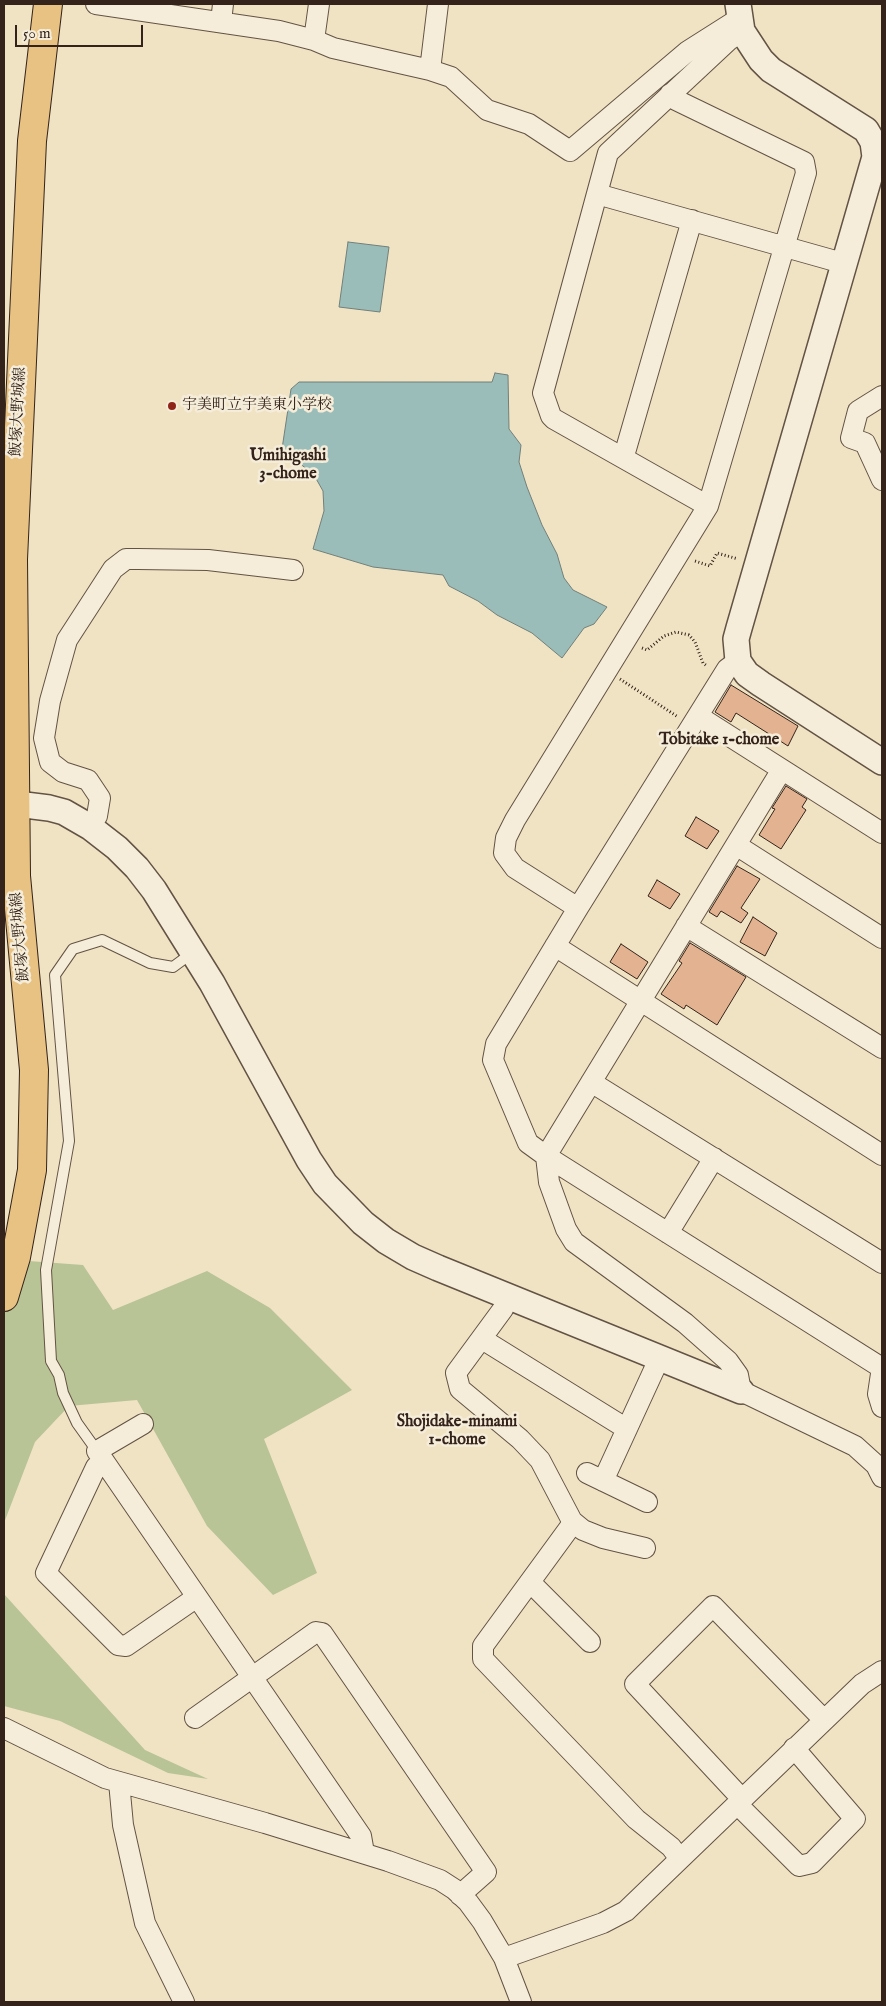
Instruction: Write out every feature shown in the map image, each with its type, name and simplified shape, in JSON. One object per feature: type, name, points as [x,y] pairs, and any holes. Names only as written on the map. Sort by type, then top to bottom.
[{"type":"main road","name":"飯塚大野城線","points":[[4,1297],[16,1257],[32,1170],[34,1070],[10,801],[9,630],[13,559],[10,464],[16,406],[32,141],[48,4]]},
{"type":"street","points":[[96,4],[222,13],[314,40],[333,48],[430,70],[451,77],[487,110],[529,124],[570,151],[688,51],[740,18]]},
{"type":"street","points":[[314,40],[319,4]]},
{"type":"street","points":[[430,70],[438,4]]},
{"type":"street","points":[[708,506],[554,419],[551,416],[543,393],[608,153],[729,40],[740,18]]},
{"type":"street","points":[[740,18],[761,60],[771,70],[874,134],[875,157],[846,264],[736,639],[730,669],[694,721],[578,908],[496,1044],[493,1060],[528,1143],[882,1367],[878,1394],[882,1408]]},
{"type":"street","points":[[578,908],[515,868],[504,854],[506,838],[515,820],[708,506],[806,173],[804,162],[676,100],[670,94]]},
{"type":"street","points":[[597,194],[846,264]]},
{"type":"street","points":[[622,457],[626,449],[692,220]]},
{"type":"street","points":[[882,396],[858,411],[851,438],[865,444],[882,480]]},
{"type":"street","points":[[90,827],[97,816],[100,798],[88,780],[63,772],[50,762],[44,738],[50,701],[67,640],[113,569],[126,559],[138,559],[208,560],[294,570]]},
{"type":"street","points":[[730,669],[747,674],[882,762]]},
{"type":"street","points":[[694,721],[781,771],[882,833]]},
{"type":"street","points":[[741,1391],[738,1375],[728,1361],[685,1323],[574,1242],[566,1229],[554,1200],[549,1182],[546,1156],[781,771]]},
{"type":"street","points":[[10,801],[64,812],[90,827],[117,848],[137,868],[154,890],[233,1020],[309,1160],[325,1184],[370,1229],[413,1257],[741,1391],[855,1446],[876,1465],[882,1476]]},
{"type":"street","points":[[736,845],[882,938]]},
{"type":"street","points":[[686,926],[882,1048]]},
{"type":"street","points":[[555,946],[882,1155]]},
{"type":"street","points":[[591,1082],[882,1263]]},
{"type":"street","points":[[668,1233],[714,1158]]},
{"type":"street","points":[[508,1296],[503,1308],[456,1373],[460,1389],[520,1439],[540,1460],[572,1521],[583,1530],[603,1538],[645,1548]]},
{"type":"street","points":[[482,1339],[627,1429]]},
{"type":"street","points":[[646,1502],[595,1477],[627,1429],[659,1359]]},
{"type":"street","points":[[142,1424],[100,1456],[46,1573],[118,1645],[126,1646],[197,1597]]},
{"type":"street","points":[[100,1456],[362,1836],[364,1853]]},
{"type":"street","points":[[572,1521],[570,1527],[483,1646],[483,1659],[636,1819],[671,1847],[680,1859]]},
{"type":"street","points":[[530,1582],[590,1642]]},
{"type":"street","points":[[794,1748],[855,1819],[812,1863],[799,1866],[635,1684],[713,1606],[824,1720]]},
{"type":"street","points":[[195,1718],[316,1632],[322,1633],[486,1872],[460,1895]]},
{"type":"street","points":[[504,1958],[603,1923],[626,1911],[862,1684],[882,1671]]},
{"type":"street","points":[[4,1728],[105,1778],[266,1823],[364,1853],[440,1880],[460,1895],[482,1921],[504,1958],[521,2002]]},
{"type":"street","points":[[120,1782],[123,1825],[145,1924],[184,2002]]},
{"type":"lane","points":[[100,1456],[77,1423],[63,1392],[59,1375],[51,1361],[46,1270],[69,1141],[55,975],[73,949],[102,940],[150,963],[173,967],[193,953]]},
{"type":"path","points":[[677,556],[710,566],[717,553],[758,565]]},
{"type":"path","points":[[625,641],[647,650],[664,636],[676,632],[689,635],[696,642],[702,663],[730,669]]},
{"type":"path","points":[[607,670],[694,721]]},
{"type":"green space","points":[[29,1261],[83,1265],[113,1310],[207,1271],[270,1308],[352,1390],[264,1439],[317,1573],[273,1595],[207,1526],[137,1400],[69,1406],[35,1442],[4,1523],[4,1277]]},
{"type":"green space","points":[[4,1594],[145,1750],[208,1779],[168,1773],[60,1721],[4,1706]]},
{"type":"water","points":[[348,242],[389,247],[380,312],[339,307]]},
{"type":"water","points":[[495,373],[508,375],[509,429],[521,445],[519,462],[527,487],[542,525],[557,554],[564,578],[573,590],[607,607],[594,624],[584,628],[562,658],[532,633],[497,615],[478,601],[449,586],[443,575],[373,567],[313,549],[324,511],[323,491],[314,475],[282,449],[291,389],[299,382],[492,382]]},
{"type":"building","points":[[731,685],[798,726],[788,746],[736,713],[731,722],[715,712]]},
{"type":"building","points":[[786,786],[807,799],[802,807],[806,810],[781,849],[759,835],[775,809],[772,808]]},
{"type":"building","points":[[696,817],[719,831],[707,849],[685,836]]},
{"type":"building","points":[[737,866],[760,879],[741,908],[748,913],[741,923],[721,911],[717,917],[709,912]]},
{"type":"building","points":[[657,880],[680,894],[670,909],[648,896]]},
{"type":"building","points":[[753,917],[777,933],[765,956],[740,942]]},
{"type":"building","points":[[690,943],[746,977],[717,1025],[686,1005],[684,1009],[661,994],[682,963],[679,961]]},
{"type":"building","points":[[621,944],[648,962],[637,979],[610,962]]},
{"type":"place","name":"宇美町立宇美東小学校","points":[[172,406]]},
{"type":"district","name":"Umihigashi 3-chome","points":[[288,466]]},
{"type":"district","name":"Tobitake 1-chome","points":[[719,741]]},
{"type":"district","name":"Shojidake-minami 1-chome","points":[[457,1432]]}]
